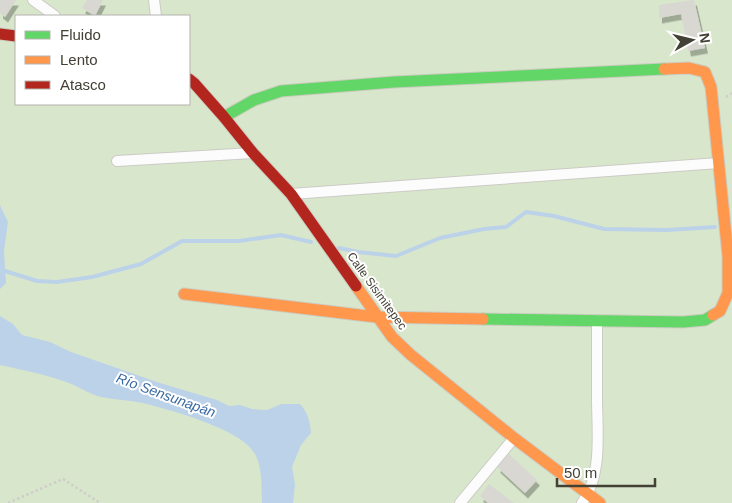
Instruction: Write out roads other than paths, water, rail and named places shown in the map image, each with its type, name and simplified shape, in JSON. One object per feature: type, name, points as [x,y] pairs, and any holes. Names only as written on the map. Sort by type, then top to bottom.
[{"type":"street","points":[[33,0],[55,15]]},
{"type":"street","points":[[154,0],[156,15]]},
{"type":"street","points":[[0,34],[15,36]]},
{"type":"street","points":[[184,294],[376,317],[683,322],[705,320],[720,311],[728,293],[728,256],[719,163],[711,87],[705,72],[690,68],[394,82],[281,91],[254,100],[224,116]]},
{"type":"street","name":"Calle Sisimitepec","points":[[190,80],[291,194],[376,317],[392,337],[411,355],[514,438],[585,499],[600,503]]},
{"type":"street","points":[[117,161],[253,153]]},
{"type":"street","points":[[291,194],[719,163]]},
{"type":"street","points":[[585,499],[594,476],[597,452],[597,320]]},
{"type":"street","points":[[460,503],[514,438]]},
{"type":"water","points":[[0,205],[8,222],[4,251],[6,283],[0,289]]},
{"type":"water","name":"Río Sensunapán","points":[[0,316],[13,324],[22,335],[50,342],[71,352],[160,383],[217,400],[229,406],[240,405],[252,409],[267,410],[281,404],[300,404],[308,417],[311,433],[301,445],[292,467],[295,485],[293,503],[262,503],[258,460],[248,445],[236,436],[170,410],[143,403],[101,397],[58,379],[0,365]]},
{"type":"waterway","points":[[339,248],[396,256],[440,238],[484,229],[506,227],[526,212],[554,216],[604,229],[667,230],[715,227]]},
{"type":"waterway","points":[[5,271],[37,281],[57,282],[92,277],[141,264],[182,241],[239,241],[281,235],[311,242]]}]
